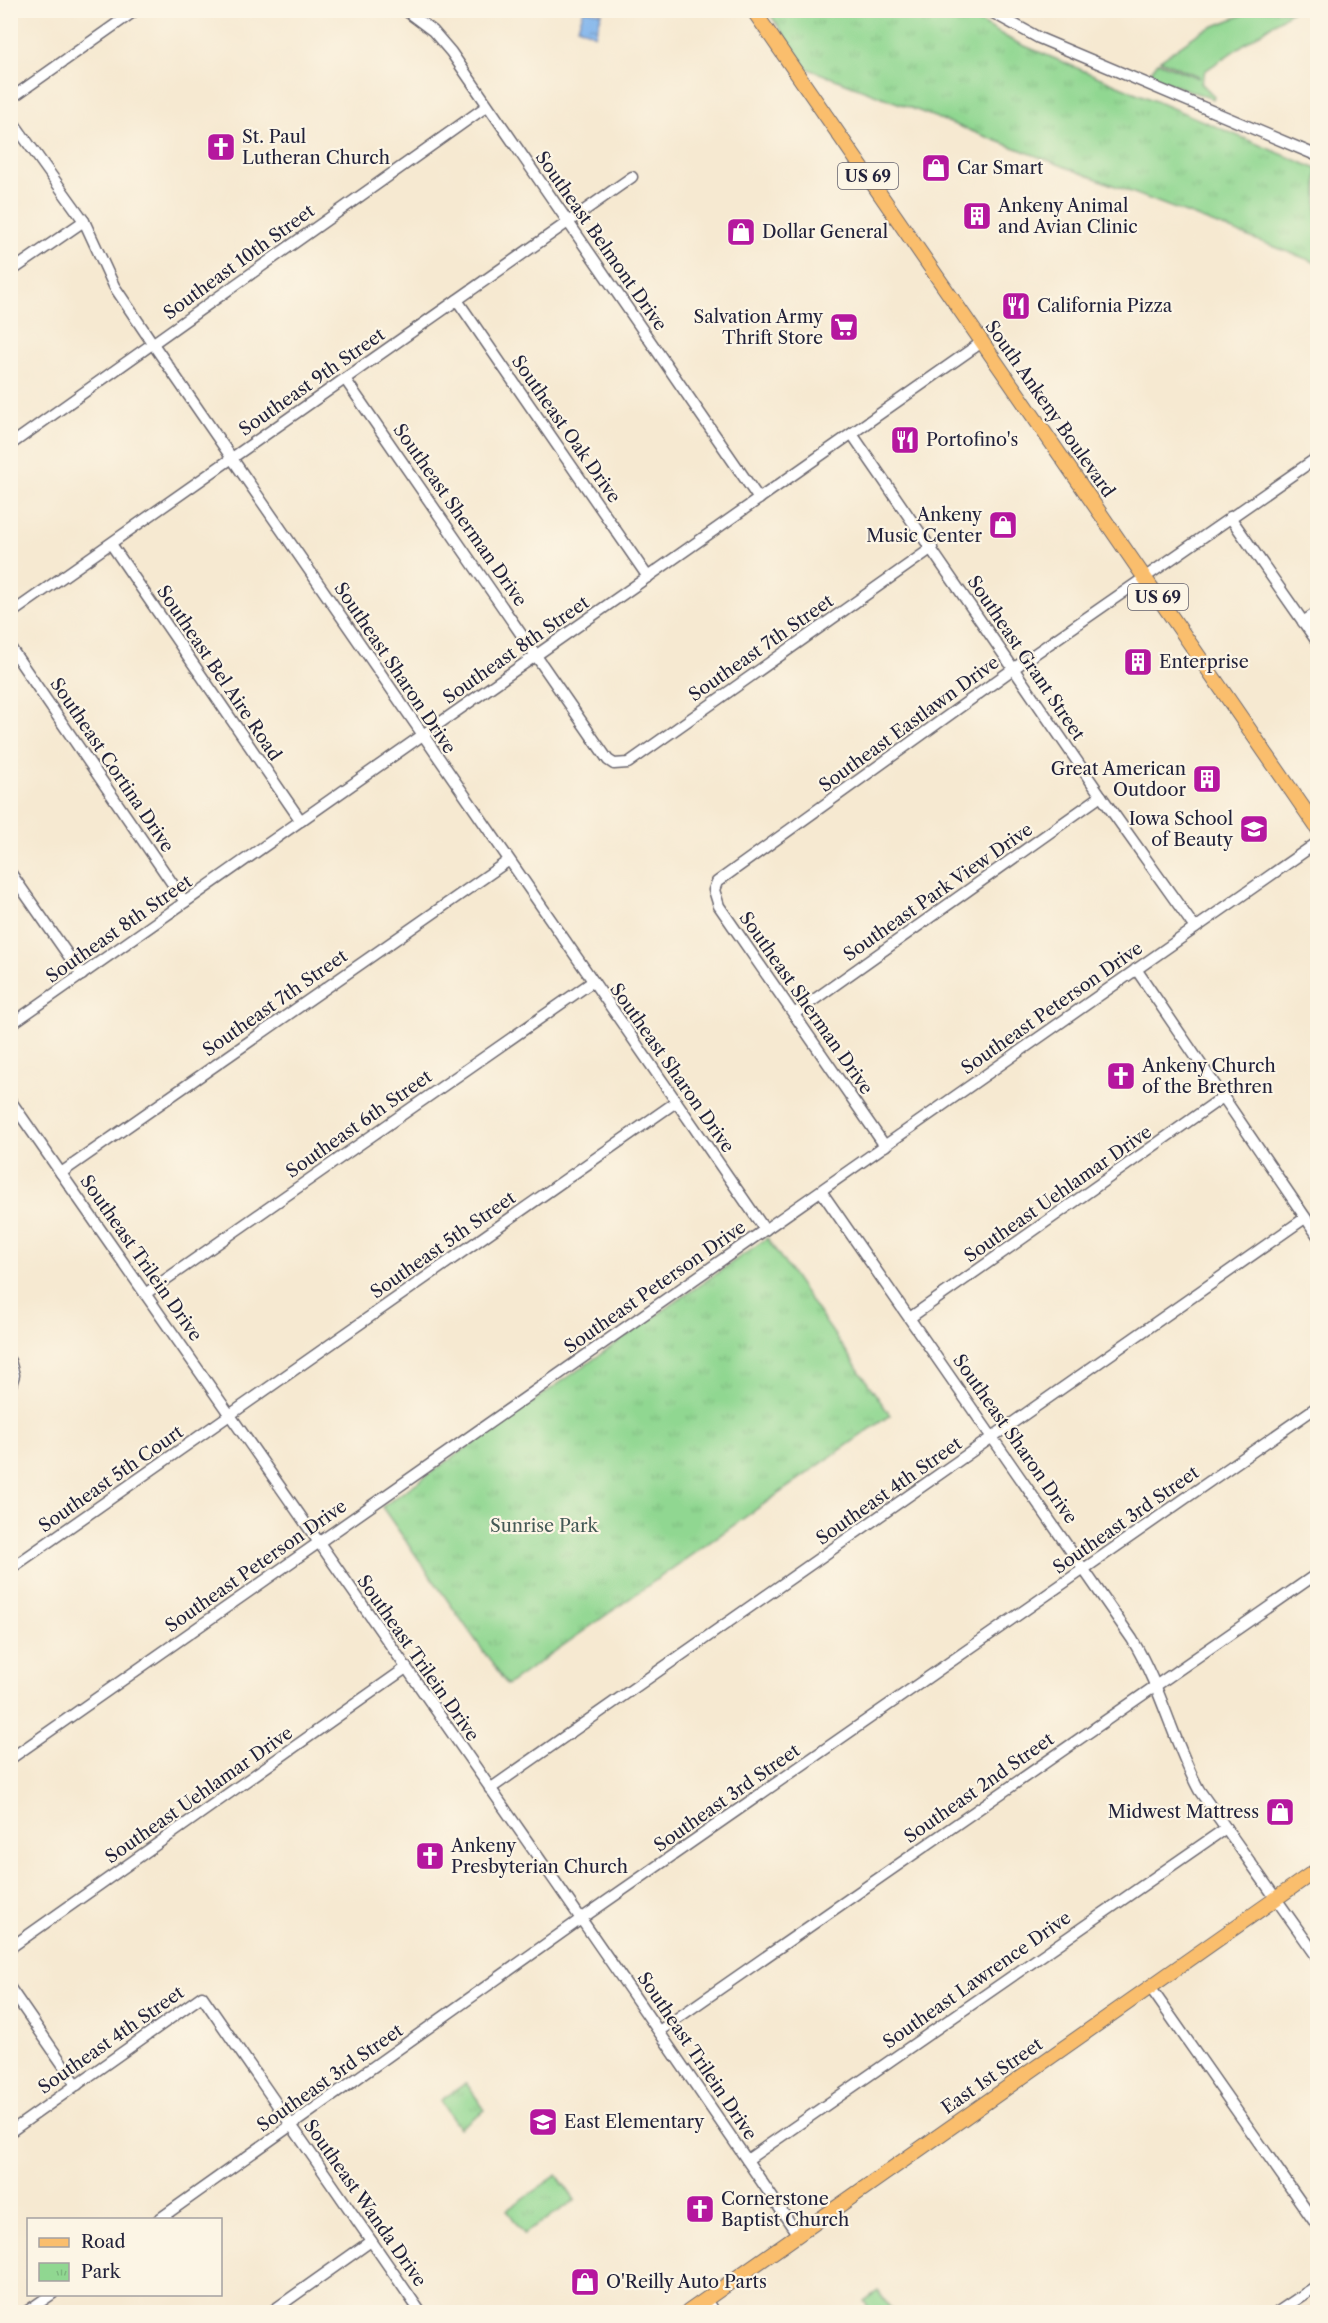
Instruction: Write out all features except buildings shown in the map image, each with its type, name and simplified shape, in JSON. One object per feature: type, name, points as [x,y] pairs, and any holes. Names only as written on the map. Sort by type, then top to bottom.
[{"type":"main road","name":"South Ankeny Boulevard","points":[[753,10],[1317,829]]},
{"type":"main road","name":"East 1st Street","points":[[688,2313],[1317,1869]]},
{"type":"street","points":[[10,99],[136,10]]},
{"type":"street","name":"Southeast Belmont Drive","points":[[405,10],[442,39],[759,499]]},
{"type":"street","points":[[988,10],[1039,38],[1317,156]]},
{"type":"street","name":"Southeast 10th Street","points":[[10,445],[487,106]]},
{"type":"street","name":"Southeast Sharon Drive","points":[[10,118],[84,221],[114,286],[153,344],[765,1230]]},
{"type":"street","name":"Southeast 9th Street","points":[[10,614],[632,177]]},
{"type":"street","points":[[10,272],[84,221]]},
{"type":"street","name":"Southeast Oak Drive","points":[[457,300],[648,578]]},
{"type":"street","name":"Southeast 8th Street","points":[[10,1025],[982,342]]},
{"type":"street","name":"Southeast Sherman Drive","points":[[345,379],[608,760]]},
{"type":"street","name":"Southeast Grant Street","points":[[852,434],[1101,796],[1195,928]]},
{"type":"street","name":"Southeast Eastlawn Drive","points":[[721,876],[1317,457]]},
{"type":"street","points":[[1230,517],[1316,639]]},
{"type":"street","name":"Southeast Bel Aire Road","points":[[111,544],[301,821]]},
{"type":"street","name":"Southeast 7th Street","points":[[608,760],[614,764],[628,763],[932,548]]},
{"type":"street","points":[[1303,622],[1317,612]]},
{"type":"street","name":"Southeast Cortina Drive","points":[[10,647],[185,902]]},
{"type":"street","name":"Southeast Park View Drive","points":[[794,1014],[1101,796]]},
{"type":"street","name":"Southeast Peterson Drive","points":[[10,1759],[1317,842]]},
{"type":"street","name":"Southeast 7th Street","points":[[61,1173],[508,861]]},
{"type":"street","points":[[10,872],[82,975]]},
{"type":"street","name":"Southeast Sherman Drive","points":[[721,876],[714,890],[715,898],[885,1146]]},
{"type":"street","points":[[1136,969],[1317,1236]]},
{"type":"street","name":"Southeast 6th Street","points":[[145,1294],[592,982]]},
{"type":"street","name":"Southeast Uehlamar Drive","points":[[911,1317],[1223,1097]]},
{"type":"street","name":"Southeast Trilein Drive","points":[[10,1100],[659,2031],[798,2235]]},
{"type":"street","name":"Southeast 5th Street","points":[[230,1415],[676,1102]]},
{"type":"street","name":"Southeast Sharon Drive","points":[[822,1191],[995,1438],[1132,1640],[1157,1686],[1185,1763],[1199,1790],[1317,1958]]},
{"type":"street","name":"Southeast 4th Street","points":[[490,1789],[995,1438],[1305,1218]]},
{"type":"street","points":[[10,1361],[14,1375],[10,1388]]},
{"type":"street","name":"Southeast 3rd Street","points":[[161,2218],[581,1919],[1085,1570],[1317,1406]]},
{"type":"street","name":"Southeast 5th Court","points":[[10,1569],[230,1415]]},
{"type":"street","name":"Southeast 2nd Street","points":[[659,2031],[1317,1573]]},
{"type":"street","name":"Southeast Uehlamar Drive","points":[[10,1948],[406,1668]]},
{"type":"street","name":"Southeast Lawrence Drive","points":[[747,2160],[1226,1828]]},
{"type":"street","points":[[1150,1987],[1317,2227]]},
{"type":"street","points":[[10,1988],[77,2085]]},
{"type":"street","name":"Southeast 4th Street","points":[[10,2132],[202,1996]]},
{"type":"street","name":"Southeast Wanda Drive","points":[[202,1996],[419,2310]]},
{"type":"street","points":[[271,2313],[371,2241]]},
{"type":"street","points":[[1278,2313],[1317,2285]]},
{"type":"street","points":[[26,2313],[51,2296]]},
{"type":"street","points":[[706,2300],[714,2313]]},
{"type":"green space","points":[[1255,10],[1292,11],[1205,71],[1201,83],[1214,96],[1213,99],[1154,78],[1151,71],[1158,62],[1198,78],[1198,76],[1160,60],[1202,31]]},
{"type":"green space","points":[[768,11],[966,11],[1013,41],[1317,169],[1317,263],[806,68]]},
{"type":"green space","name":"Sunrise Park","points":[[767,1238],[890,1415],[507,1685],[382,1507]]},
{"type":"green space","points":[[466,2083],[485,2110],[459,2128],[440,2101]]},
{"type":"green space","points":[[557,2175],[575,2200],[524,2234],[507,2210]]},
{"type":"green space","points":[[878,2291],[893,2312],[871,2312],[864,2301]]},
{"type":"water","points":[[584,10],[602,13],[595,35],[578,27]]},
{"type":"place","name":"St. Paul Lutheran Church","points":[[221,147]]},
{"type":"place","name":"Car Smart","points":[[936,168]]},
{"type":"place","name":"Ankeny Animal and Avian Clinic","points":[[977,216]]},
{"type":"place","name":"Dollar General","points":[[741,232]]},
{"type":"place","name":"California Pizza","points":[[1016,306]]},
{"type":"place","name":"Salvation Army Thrift Store","points":[[844,327]]},
{"type":"place","name":"Portofino's","points":[[905,440]]},
{"type":"place","name":"Ankeny Music Center","points":[[1003,525]]},
{"type":"place","name":"Enterprise","points":[[1138,662]]},
{"type":"place","name":"Great American Outdoor","points":[[1207,779]]},
{"type":"place","name":"Iowa School of Beauty","points":[[1254,829]]},
{"type":"place","name":"Ankeny Church of the Brethren","points":[[1121,1076]]},
{"type":"place","name":"Midwest Mattress","points":[[1280,1812]]},
{"type":"place","name":"Ankeny Presbyterian Church","points":[[430,1856]]},
{"type":"place","name":"East Elementary","points":[[543,2122]]},
{"type":"place","name":"Cornerstone Baptist Church","points":[[700,2209]]},
{"type":"place","name":"O'Reilly Auto Parts","points":[[585,2282]]}]
